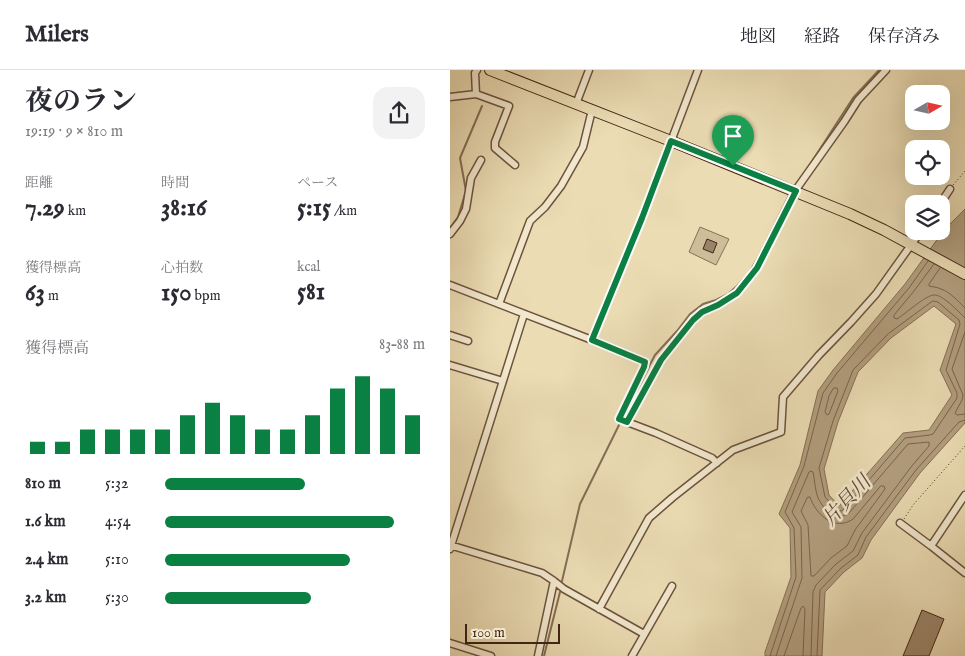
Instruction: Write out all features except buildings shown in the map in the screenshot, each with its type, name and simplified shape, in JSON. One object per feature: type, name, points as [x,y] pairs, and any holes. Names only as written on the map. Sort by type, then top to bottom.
[{"type":"main road","points":[[490,70],[850,214],[884,230],[965,274]]},
{"type":"street","points":[[476,95],[475,72],[477,70]]},
{"type":"street","points":[[576,104],[589,70]]},
{"type":"street","points":[[592,340],[638,227],[698,70]]},
{"type":"street","points":[[627,422],[661,360],[693,320],[702,312],[737,293],[757,268],[796,191],[858,100],[886,70]]},
{"type":"street","points":[[450,97],[476,95],[509,106],[494,148],[515,165]]},
{"type":"street","points":[[499,304],[530,221],[545,207],[561,186],[583,147],[592,110]]},
{"type":"street","points":[[450,234],[466,209],[471,178],[481,160]]},
{"type":"street","points":[[946,195],[950,189]]},
{"type":"street","points":[[599,609],[649,518],[733,450],[781,432],[783,397],[790,387],[876,294],[915,247],[918,240]]},
{"type":"street","points":[[450,285],[645,362],[619,419],[656,432],[712,458],[717,463]]},
{"type":"street","points":[[524,314],[450,546],[542,573],[564,590],[644,634]]},
{"type":"street","points":[[450,335],[468,341]]},
{"type":"street","points":[[450,365],[503,381]]},
{"type":"street","points":[[930,546],[965,494]]},
{"type":"street","points":[[900,523],[965,573]]},
{"type":"street","points":[[538,656],[554,581]]},
{"type":"street","points":[[632,656],[672,586]]},
{"type":"street","points":[[450,643],[491,656]]},
{"type":"path","points":[[950,189],[965,171]]},
{"type":"path","points":[[900,523],[913,505],[965,446]]},
{"type":"shaded area","points":[[700,227],[729,239],[716,265],[689,252]]},
{"type":"water","name":"片貝川","points":[[965,209],[965,423],[920,473],[871,540],[862,558],[844,572],[825,592],[822,656],[765,656],[791,577],[790,528],[779,514],[800,465],[818,391],[833,370],[905,284],[937,240],[950,240],[950,224]],"holes":[[[934,306],[956,324],[940,370],[952,395],[929,430],[903,433],[839,506],[829,495],[824,469],[838,422],[858,372],[891,338]]]},
{"type":"waterway","points":[[807,169],[853,98],[879,70]]},
{"type":"waterway","points":[[450,228],[458,217],[466,191],[460,158],[482,106]]},
{"type":"waterway","points":[[636,391],[655,355],[690,314],[703,304],[728,294],[749,273],[784,207]]},
{"type":"waterway","points":[[562,581],[580,504],[620,423]]},
{"type":"waterway","points":[[544,656],[560,592]]},
{"type":"route","points":[[671,141],[733,166],[796,191],[757,268],[737,293],[702,312],[693,320],[661,360],[627,422],[619,419],[645,362],[592,340],[671,141]]}]
